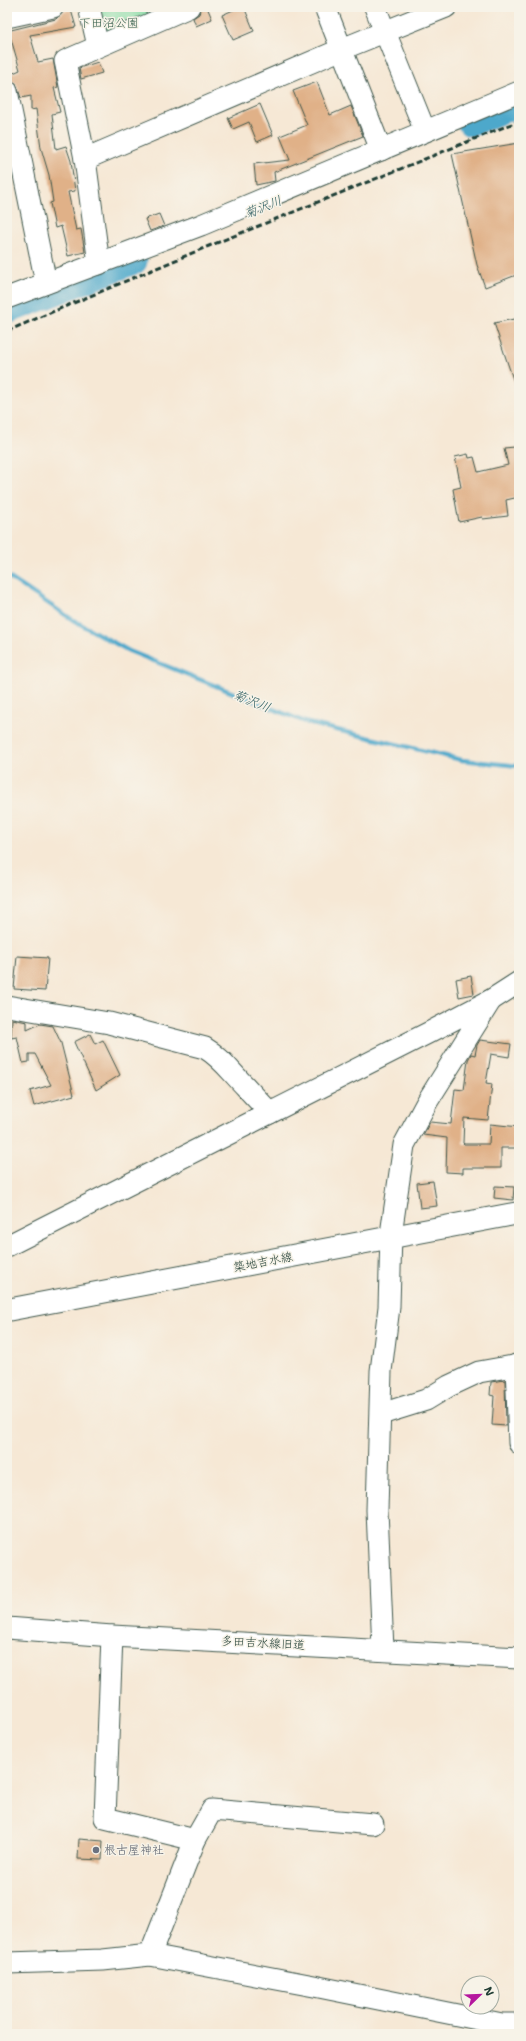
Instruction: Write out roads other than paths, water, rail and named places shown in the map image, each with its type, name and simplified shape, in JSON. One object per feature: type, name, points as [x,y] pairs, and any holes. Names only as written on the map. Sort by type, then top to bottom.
[{"type":"main road","name":"築地吉水線","points":[[7,1310],[519,1214]]},
{"type":"street","points":[[7,17],[53,7]]},
{"type":"street","points":[[89,7],[98,46]]},
{"type":"street","points":[[99,264],[85,159],[65,61],[189,7]]},
{"type":"street","points":[[325,7],[381,150]]},
{"type":"street","points":[[375,7],[425,131]]},
{"type":"street","points":[[85,159],[342,49],[446,7]]},
{"type":"street","points":[[7,91],[46,283]]},
{"type":"street","points":[[7,298],[201,225],[519,92]]},
{"type":"street","points":[[7,1246],[492,1000],[519,982]]},
{"type":"street","points":[[383,1650],[377,1510],[381,1414],[381,1371],[389,1307],[390,1238],[404,1145],[427,1102],[492,1000]]},
{"type":"street","points":[[7,1006],[109,1023],[205,1048],[227,1064],[270,1113]]},
{"type":"street","points":[[381,1414],[426,1400],[449,1386],[479,1372],[517,1365],[519,1443]]},
{"type":"street","name":"多田吉水線旧道","points":[[7,1628],[112,1636],[519,1658]]},
{"type":"street","points":[[112,1636],[105,1818],[195,1840]]},
{"type":"street","points":[[150,1955],[195,1840],[212,1810],[373,1824]]},
{"type":"street","points":[[7,1962],[103,1960],[150,1955],[502,2024],[519,2024]]},
{"type":"waterway","name":"菊沢川","points":[[471,123],[519,103]]},
{"type":"waterway","name":"菊沢川","points":[[7,311],[134,261]]},
{"type":"waterway","name":"菊沢川","points":[[7,576],[73,620],[129,651],[308,723],[462,760],[519,766]]},
{"type":"railway","points":[[7,331],[209,246],[519,121]]},
{"type":"place","name":"根古屋神社","points":[[96,1850]]},
{"type":"park label","name":"下田沼公園","points":[[109,23]]}]
